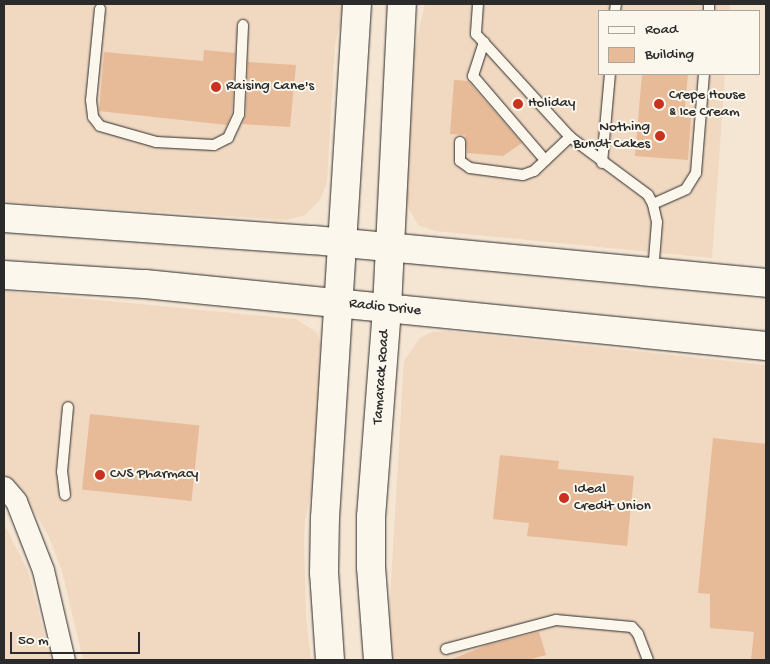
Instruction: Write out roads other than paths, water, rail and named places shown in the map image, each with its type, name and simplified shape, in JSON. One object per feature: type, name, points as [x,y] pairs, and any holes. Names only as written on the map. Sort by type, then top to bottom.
[{"type":"main road","points":[[330,660],[324,573],[325,518],[344,243],[357,4]]},
{"type":"main road","name":"Tamarack Road","points":[[378,660],[370,567],[371,525],[387,308],[402,4]]},
{"type":"main road","points":[[4,218],[344,243],[766,283]]},
{"type":"main road","name":"Radio Drive","points":[[4,275],[107,281],[766,346]]},
{"type":"street","points":[[4,487],[16,501],[43,570],[64,660]]},
{"type":"street","points":[[4,510],[29,537]]},
{"type":"lane","points":[[478,4],[476,34],[570,137],[602,163],[648,195],[653,204],[657,222],[653,272]]},
{"type":"lane","points":[[100,10],[91,100],[93,117],[100,126],[156,142],[214,145],[228,138],[239,114],[243,25]]},
{"type":"lane","points":[[484,42],[473,76],[545,160]]},
{"type":"lane","points":[[602,163],[610,75]]},
{"type":"lane","points":[[653,204],[686,189],[695,177],[704,75]]},
{"type":"lane","points":[[460,142],[460,161],[470,168],[523,175],[534,171],[570,137]]},
{"type":"lane","points":[[65,495],[62,472],[68,407]]},
{"type":"lane","points":[[446,649],[556,620],[632,627],[638,634],[647,659]]},
{"type":"place","name":"Raising Cane's","points":[[216,87]]},
{"type":"place","name":"Holiday","points":[[518,104]]},
{"type":"place","name":"Crepe House & Ice Cream","points":[[659,104]]},
{"type":"place","name":"Nothing Bundt Cakes","points":[[660,136]]},
{"type":"place","name":"CVS Pharmacy","points":[[100,475]]},
{"type":"place","name":"Ideal Credit Union","points":[[564,498]]}]
